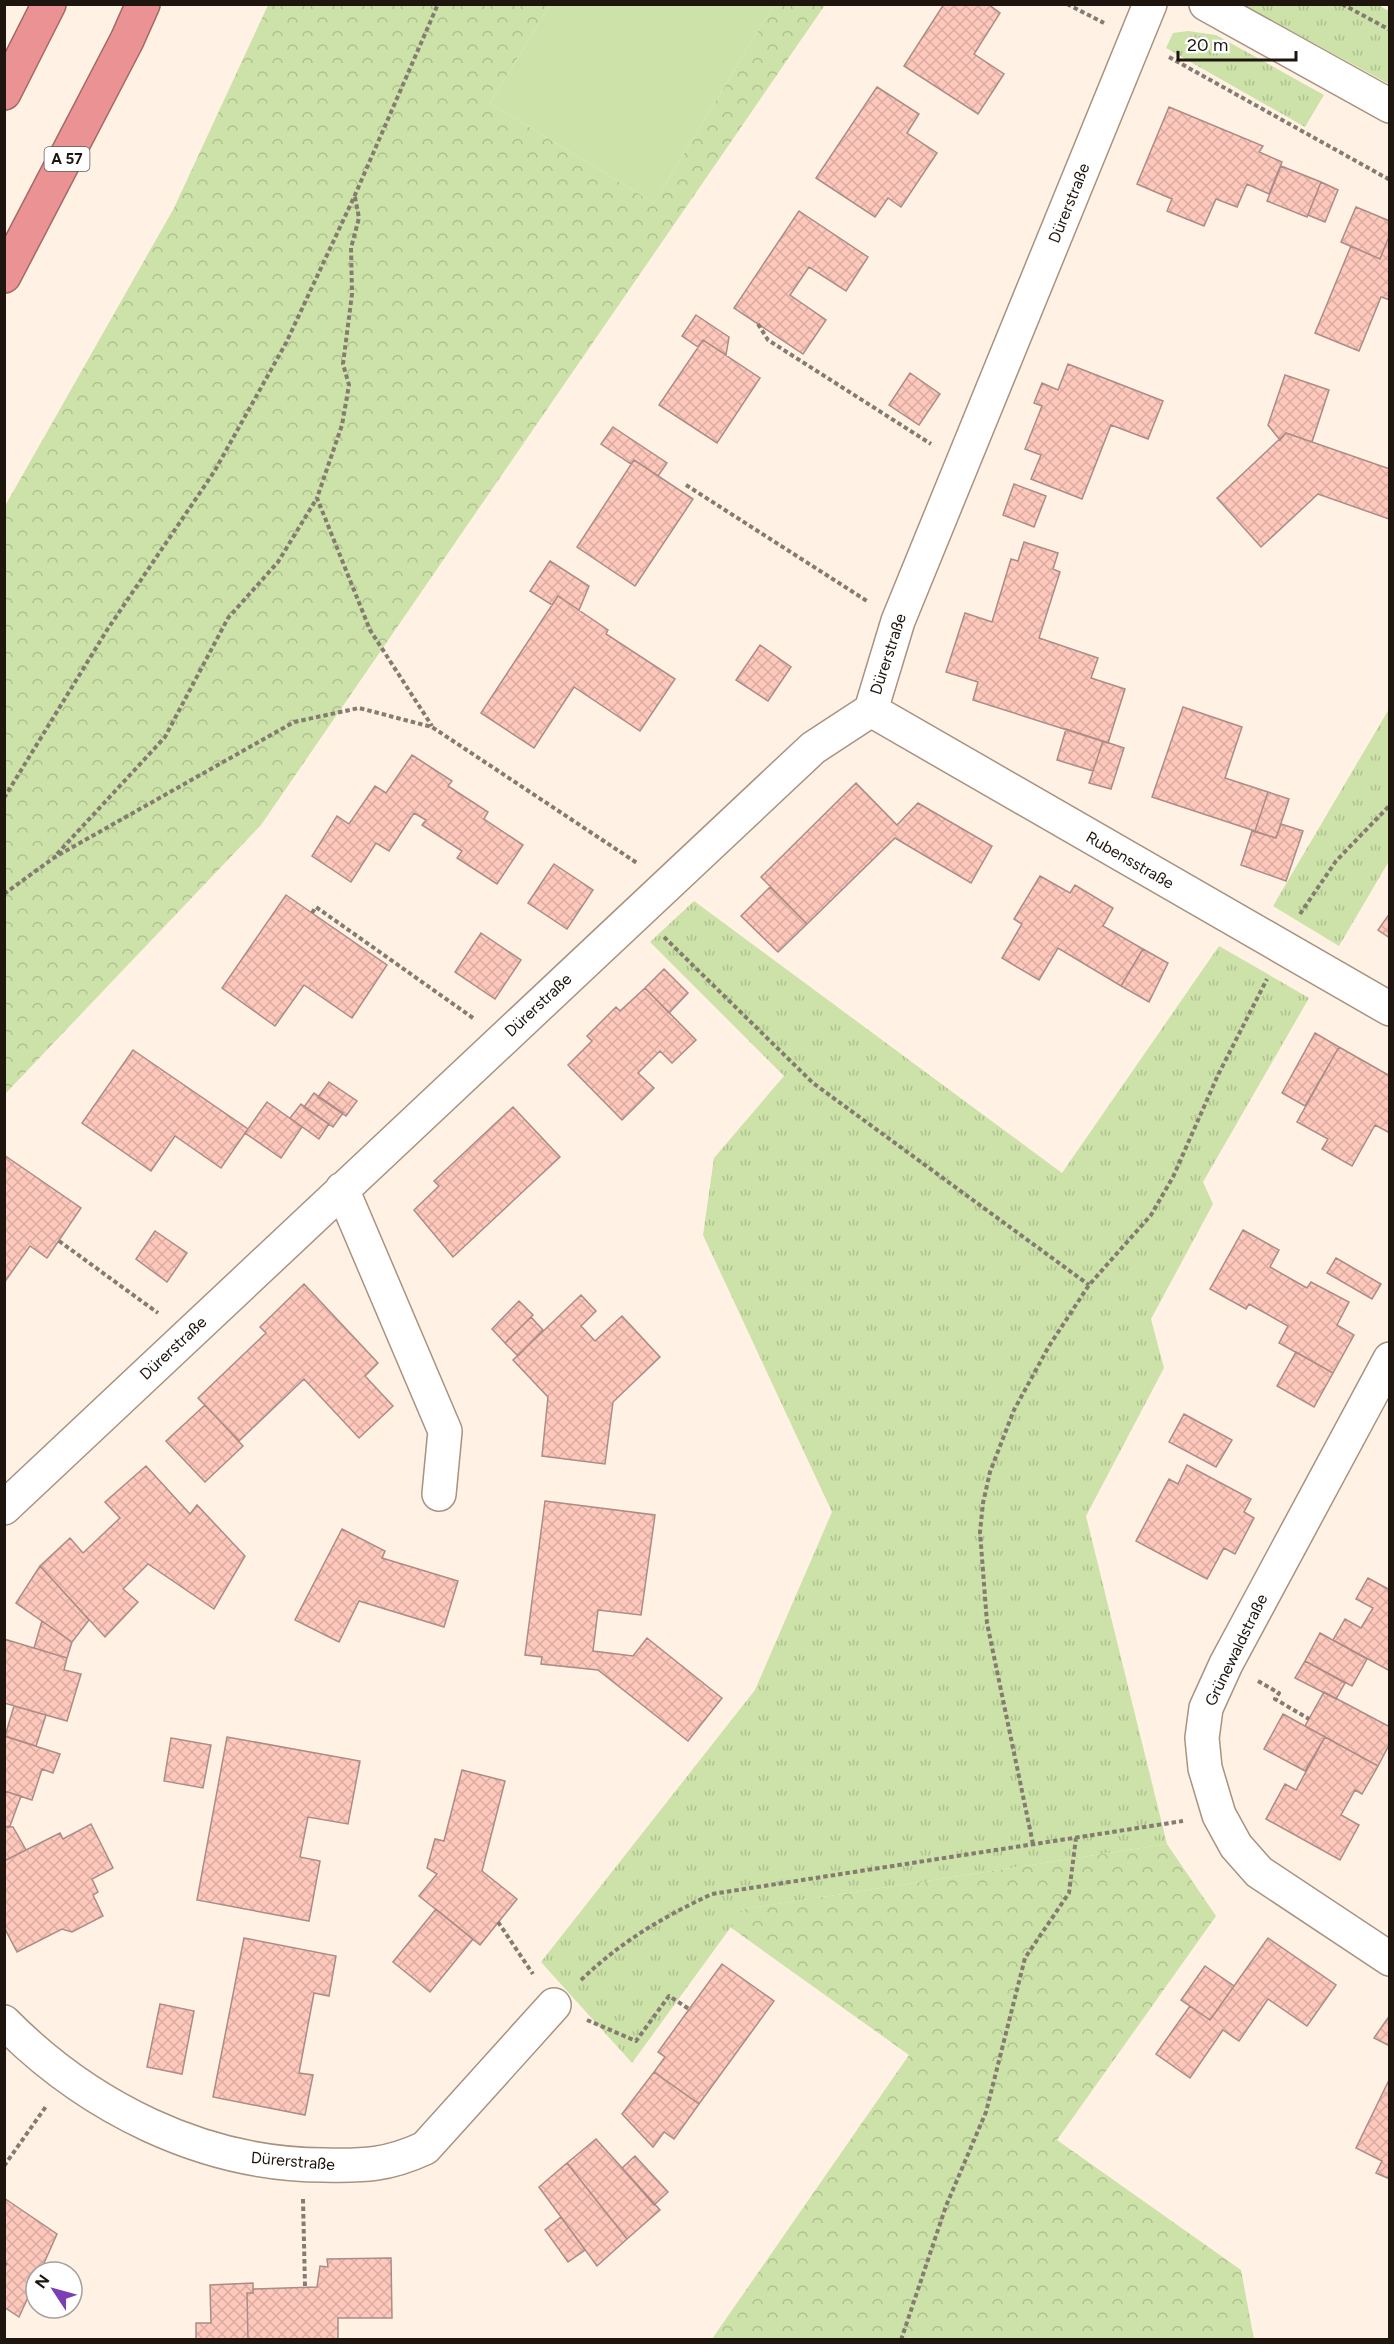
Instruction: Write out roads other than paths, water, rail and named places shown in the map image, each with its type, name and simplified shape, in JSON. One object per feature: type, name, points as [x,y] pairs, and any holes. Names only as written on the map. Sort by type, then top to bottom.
[{"type":"highway","points":[[4,93],[49,4]]},
{"type":"highway","name":"A 57","points":[[4,276],[122,51],[143,4]]},
{"type":"street","name":"Dürerstraße","points":[[4,1508],[813,748],[871,710],[898,621],[1150,4]]},
{"type":"street","points":[[1206,4],[1389,106]]},
{"type":"street","name":"Rubensstraße","points":[[871,710],[1389,1009]]},
{"type":"street","points":[[342,1189],[446,1431],[439,1494]]},
{"type":"street","name":"Grünewaldstraße","points":[[1389,1359],[1226,1664],[1206,1708],[1202,1737],[1205,1768],[1219,1815],[1236,1846],[1259,1872],[1389,1959]]},
{"type":"street","name":"Dürerstraße","points":[[4,2022],[34,2052],[67,2078],[159,2131],[227,2153],[302,2165],[364,2166],[397,2160],[425,2148],[554,2005]]}]
